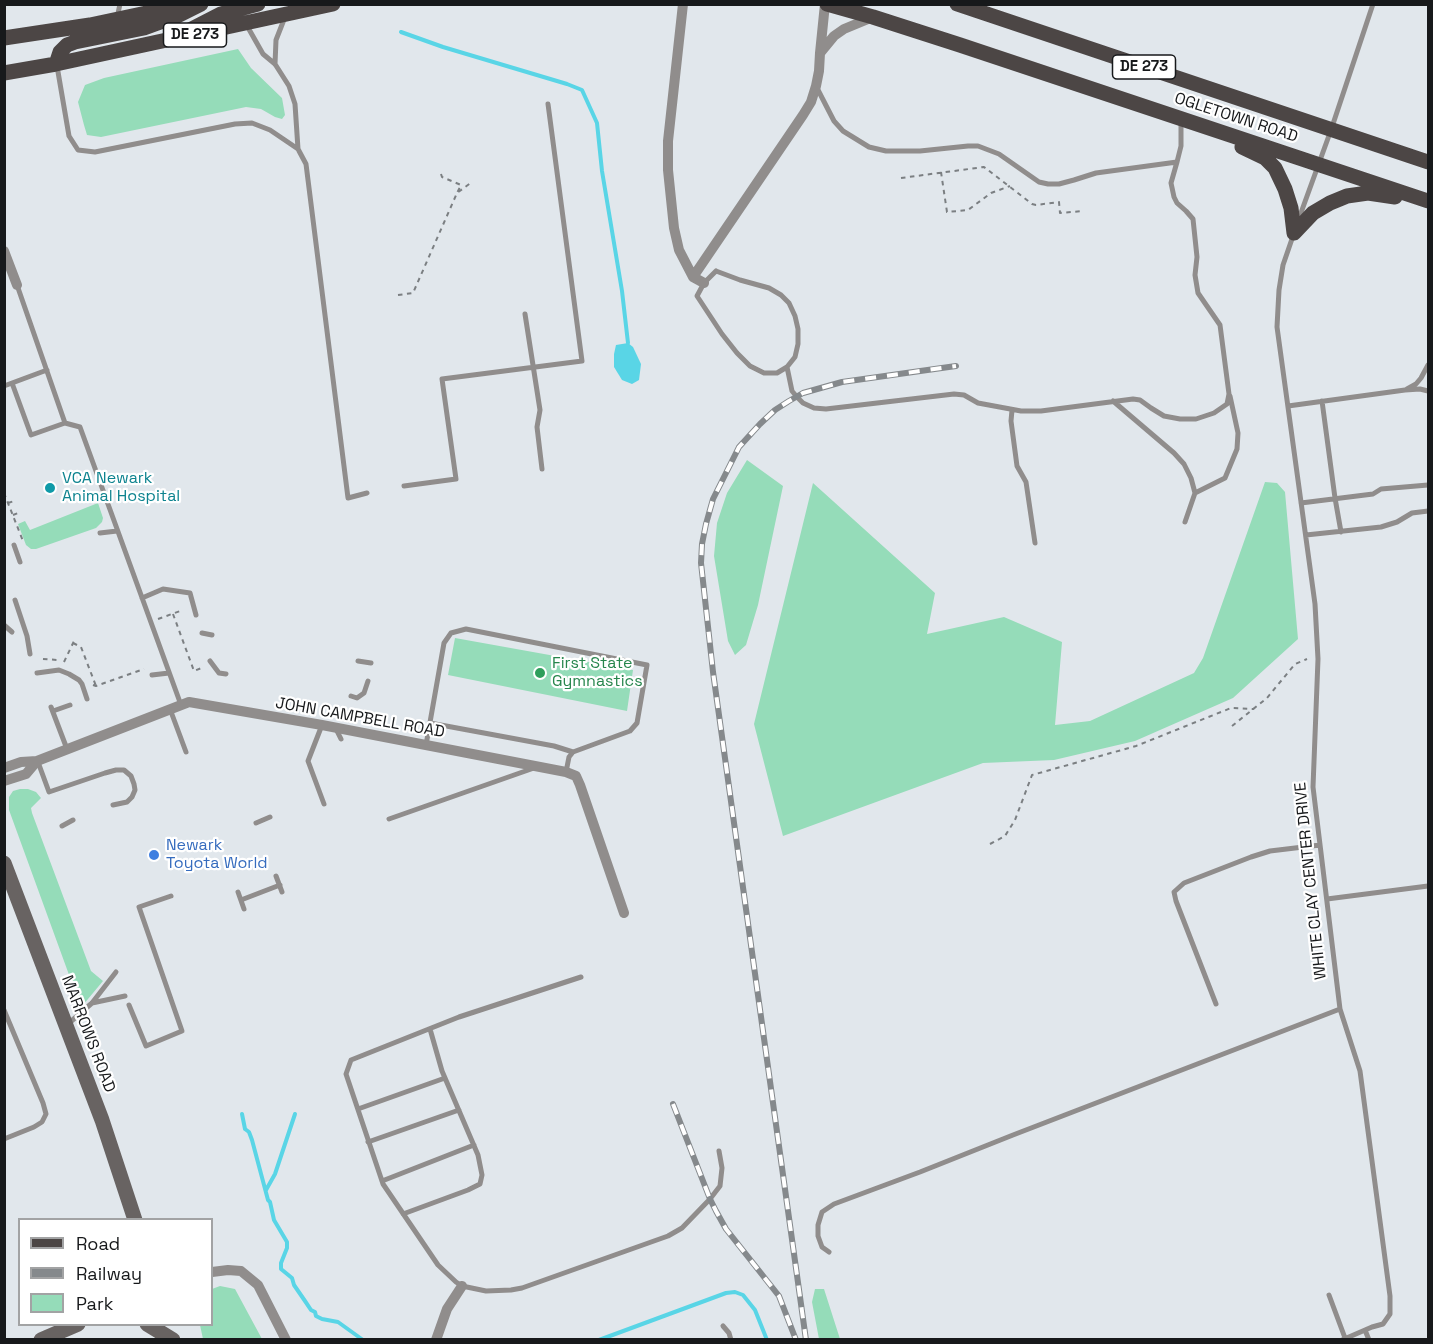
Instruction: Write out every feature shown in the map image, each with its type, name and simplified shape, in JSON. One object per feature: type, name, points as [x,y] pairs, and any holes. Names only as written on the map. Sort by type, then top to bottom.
[{"type":"main road","name":"DE 273","points":[[4,38],[90,25],[118,12],[189,4]]},
{"type":"main road","points":[[56,64],[60,52],[67,45],[144,28],[201,4]]},
{"type":"main road","points":[[173,40],[221,14],[258,4]]},
{"type":"main road","name":"DE 273","points":[[4,73],[173,40],[333,4]]},
{"type":"main road","name":"OGLETOWN ROAD","points":[[826,4],[873,17],[1427,200]]},
{"type":"main road","name":"OGLETOWN ROAD","points":[[957,4],[1428,162]]},
{"type":"main road","points":[[1221,132],[1241,147],[1265,158],[1275,168],[1291,208],[1294,233]]},
{"type":"main road","points":[[1294,233],[1313,213],[1347,196],[1368,193],[1427,200]]},
{"type":"street","points":[[683,4],[668,141],[668,170],[674,228],[679,250],[693,277],[704,283]]},
{"type":"street","points":[[693,277],[811,102],[819,71],[826,4]]},
{"type":"street","points":[[820,53],[834,36],[844,29],[873,17]]},
{"type":"street","points":[[4,251],[17,285]]},
{"type":"street","name":"JOHN CAMPBELL ROAD","points":[[4,768],[21,762],[37,761],[189,702],[566,772]]},
{"type":"street","points":[[4,781],[26,774],[37,761]]},
{"type":"street","points":[[566,772],[576,776],[580,785],[624,913]]},
{"type":"street","name":"MARROWS ROAD","points":[[4,863],[102,1120],[134,1218]]},
{"type":"street","points":[[213,1272],[228,1269],[241,1271],[258,1285],[286,1340]]},
{"type":"street","points":[[436,1340],[447,1309],[462,1286]]},
{"type":"street","points":[[41,1340],[73,1326]]},
{"type":"street","points":[[150,1326],[173,1340]]},
{"type":"lane","name":"WHITE CLAY CENTER DRIVE","points":[[1365,1330],[1383,1324],[1390,1314],[1390,1296],[1360,1071],[1340,1009],[1313,787],[1318,659],[1315,603],[1277,327],[1278,290],[1283,265],[1373,4]]},
{"type":"lane","points":[[275,64],[276,40],[285,15]]},
{"type":"lane","points":[[246,24],[263,54],[275,64],[289,86],[295,104],[298,148],[306,164],[348,498],[367,493]]},
{"type":"lane","points":[[56,64],[69,136],[78,150],[95,152],[235,124],[252,123],[270,130],[298,148]]},
{"type":"lane","points":[[816,86],[834,121],[843,131],[869,147],[878,149],[920,150],[978,147],[999,154],[1039,182],[1048,184],[1059,184],[1096,173],[1177,162]]},
{"type":"lane","points":[[404,486],[456,479],[442,379],[582,361],[548,105]]},
{"type":"lane","points":[[1181,118],[1181,146],[1171,183],[1177,203],[1193,219],[1198,293],[1220,325],[1229,394],[1238,433],[1237,449],[1225,478],[1195,493]]},
{"type":"lane","points":[[552,198],[561,198]]},
{"type":"lane","points":[[716,271],[769,288],[789,303],[798,329],[798,344],[795,357],[787,367],[777,373],[764,373],[750,366],[737,353],[698,296],[704,283],[716,271]]},
{"type":"lane","points":[[17,285],[65,423]]},
{"type":"lane","points":[[525,314],[540,410],[537,427],[542,469]]},
{"type":"lane","points":[[1406,390],[1416,384],[1428,365]]},
{"type":"lane","points":[[787,367],[792,391],[803,403],[814,408],[826,409],[954,394],[964,395],[978,403],[1021,411],[1041,411],[1133,399],[1140,400],[1164,416],[1196,419],[1214,413],[1227,404],[1229,394]]},
{"type":"lane","points":[[4,386],[47,370]]},
{"type":"lane","points":[[12,383],[31,435],[65,423],[80,427],[169,673],[186,752]]},
{"type":"lane","points":[[1288,405],[1406,390],[1428,391]]},
{"type":"lane","points":[[1322,401],[1341,532]]},
{"type":"lane","points":[[1113,402],[1184,464],[1195,493],[1185,522]]},
{"type":"lane","points":[[1012,410],[1011,421],[1017,466],[1026,482],[1035,543]]},
{"type":"lane","points":[[1301,502],[1373,494],[1382,489],[1428,484]]},
{"type":"lane","points":[[1306,535],[1382,527],[1397,522],[1412,513],[1428,511]]},
{"type":"lane","points":[[100,533],[117,531]]},
{"type":"lane","points":[[14,544],[20,562]]},
{"type":"lane","points":[[142,598],[163,589],[190,592],[196,615]]},
{"type":"lane","points":[[15,600],[27,636],[30,654]]},
{"type":"lane","points":[[4,626],[12,632]]},
{"type":"lane","points":[[426,745],[444,643],[451,633],[466,628],[646,664],[637,723],[630,731],[573,752],[569,757],[566,772]]},
{"type":"lane","points":[[201,633],[212,635]]},
{"type":"lane","points":[[358,661],[371,663]]},
{"type":"lane","points":[[211,662],[219,673],[226,674]]},
{"type":"lane","points":[[38,673],[59,670],[69,674],[82,684],[87,699]]},
{"type":"lane","points":[[152,675],[169,673]]},
{"type":"lane","points":[[351,696],[357,698],[364,693],[368,681]]},
{"type":"lane","points":[[67,749],[52,709],[70,705]]},
{"type":"lane","points":[[430,723],[554,746],[573,752]]},
{"type":"lane","points":[[322,725],[308,761],[324,804]]},
{"type":"lane","points":[[335,728],[340,739]]},
{"type":"lane","points":[[37,761],[49,792],[105,773],[124,770],[130,776],[135,790],[127,802],[113,805]]},
{"type":"lane","points":[[389,819],[538,766]]},
{"type":"lane","points":[[313,800],[321,797]]},
{"type":"lane","points":[[256,823],[270,817]]},
{"type":"lane","points":[[62,826],[73,820]]},
{"type":"lane","points":[[1216,1004],[1174,892],[1184,883],[1251,856],[1270,851],[1320,845]]},
{"type":"lane","points":[[276,876],[282,892]]},
{"type":"lane","points":[[241,900],[280,885]]},
{"type":"lane","points":[[1327,899],[1428,886]]},
{"type":"lane","points":[[238,892],[244,909]]},
{"type":"lane","points":[[129,1005],[146,1046],[182,1031],[139,908],[171,896]]},
{"type":"lane","points":[[66,1027],[92,1003],[116,972]]},
{"type":"lane","points":[[581,976],[459,1017],[351,1060],[346,1074],[383,1184],[438,1265],[462,1286],[486,1291],[511,1290],[668,1236],[682,1228],[720,1186],[722,1168],[719,1151]]},
{"type":"lane","points":[[92,1003],[125,996]]},
{"type":"lane","points":[[829,1252],[822,1247],[818,1236],[818,1225],[822,1212],[834,1204],[1340,1009]]},
{"type":"lane","points":[[4,1010],[46,1114],[42,1122],[34,1127],[4,1139]]},
{"type":"lane","points":[[403,1214],[480,1184],[482,1174],[474,1145],[445,1078],[430,1029]]},
{"type":"lane","points":[[358,1110],[445,1078]]},
{"type":"lane","points":[[369,1142],[459,1110]]},
{"type":"lane","points":[[382,1180],[474,1145]]},
{"type":"lane","points":[[1329,1295],[1344,1339],[1365,1330],[1369,1340]]},
{"type":"lane","points":[[723,1326],[731,1340]]},
{"type":"path","points":[[901,178],[984,167],[1032,204],[1059,202],[1060,213],[1083,211]]},
{"type":"path","points":[[941,172],[947,212],[968,210],[991,193],[1010,186]]},
{"type":"path","points":[[398,295],[413,293],[460,185],[442,177],[441,174]]},
{"type":"path","points":[[457,193],[472,182]]},
{"type":"path","points":[[4,493],[24,544]]},
{"type":"path","points":[[8,503],[14,501]]},
{"type":"path","points":[[13,515],[18,513]]},
{"type":"path","points":[[158,619],[183,610]]},
{"type":"path","points":[[173,614],[194,671],[211,662]]},
{"type":"path","points":[[64,662],[75,639]]},
{"type":"path","points":[[73,643],[81,647],[96,686]]},
{"type":"path","points":[[43,659],[71,665]]},
{"type":"path","points":[[1232,726],[1267,698],[1295,664],[1307,659]]},
{"type":"path","points":[[96,686],[150,667]]},
{"type":"path","points":[[88,677],[96,686]]},
{"type":"path","points":[[990,844],[1005,836],[1015,820],[1032,775],[1136,746],[1231,708],[1254,709]]},
{"type":"green space","points":[[238,49],[251,68],[282,98],[285,115],[282,119],[261,109],[246,107],[101,137],[87,135],[78,102],[85,85],[104,78]]},
{"type":"green space","points":[[747,460],[783,486],[758,605],[746,645],[735,655],[728,641],[714,556],[717,523],[727,493]]},
{"type":"green space","points":[[1265,482],[1277,483],[1285,492],[1298,639],[1233,698],[1135,741],[1054,760],[983,763],[783,836],[754,724],[813,483],[935,593],[927,634],[1004,617],[1062,642],[1055,725],[1090,721],[1194,673],[1203,658]]},
{"type":"green space","points":[[98,503],[103,518],[96,528],[36,549],[31,549],[26,545],[18,524],[25,521],[30,530]]},
{"type":"green space","name":"First State Gymnastics","points":[[455,638],[633,670],[627,711],[448,675]]},
{"type":"green space","points":[[20,789],[36,792],[41,798],[31,808],[32,813],[91,971],[103,981],[83,1005],[80,1005],[9,810],[9,797],[13,791]]},
{"type":"green space","points":[[220,1286],[235,1289],[262,1339],[203,1339],[200,1326],[213,1326],[213,1289]]},
{"type":"green space","points":[[815,1289],[824,1289],[840,1339],[819,1339],[812,1302]]},
{"type":"water","points":[[628,343],[633,347],[641,364],[639,380],[632,384],[622,380],[614,367],[616,345]]},
{"type":"waterway","points":[[401,32],[582,90],[597,123],[628,343]]},
{"type":"waterway","points":[[242,1114],[245,1129],[252,1140],[274,1220],[287,1242],[281,1269],[292,1278],[294,1285],[316,1316],[338,1322],[363,1340]]},
{"type":"waterway","points":[[266,1190],[275,1174],[295,1114]]},
{"type":"waterway","points":[[599,1340],[726,1293],[735,1292],[743,1295],[755,1310],[767,1340]]},
{"type":"railway","points":[[806,1340],[713,672],[701,563],[702,544],[713,499],[739,447],[775,410],[803,393],[842,382],[956,366]]},
{"type":"railway","points":[[673,1104],[716,1211],[726,1229],[779,1296],[796,1340]]},
{"type":"place","name":"VCA Newark Animal Hospital","points":[[50,488]]},
{"type":"place","name":"First State Gymnastics","points":[[540,673]]},
{"type":"place","name":"Newark Toyota World","points":[[154,855]]}]
